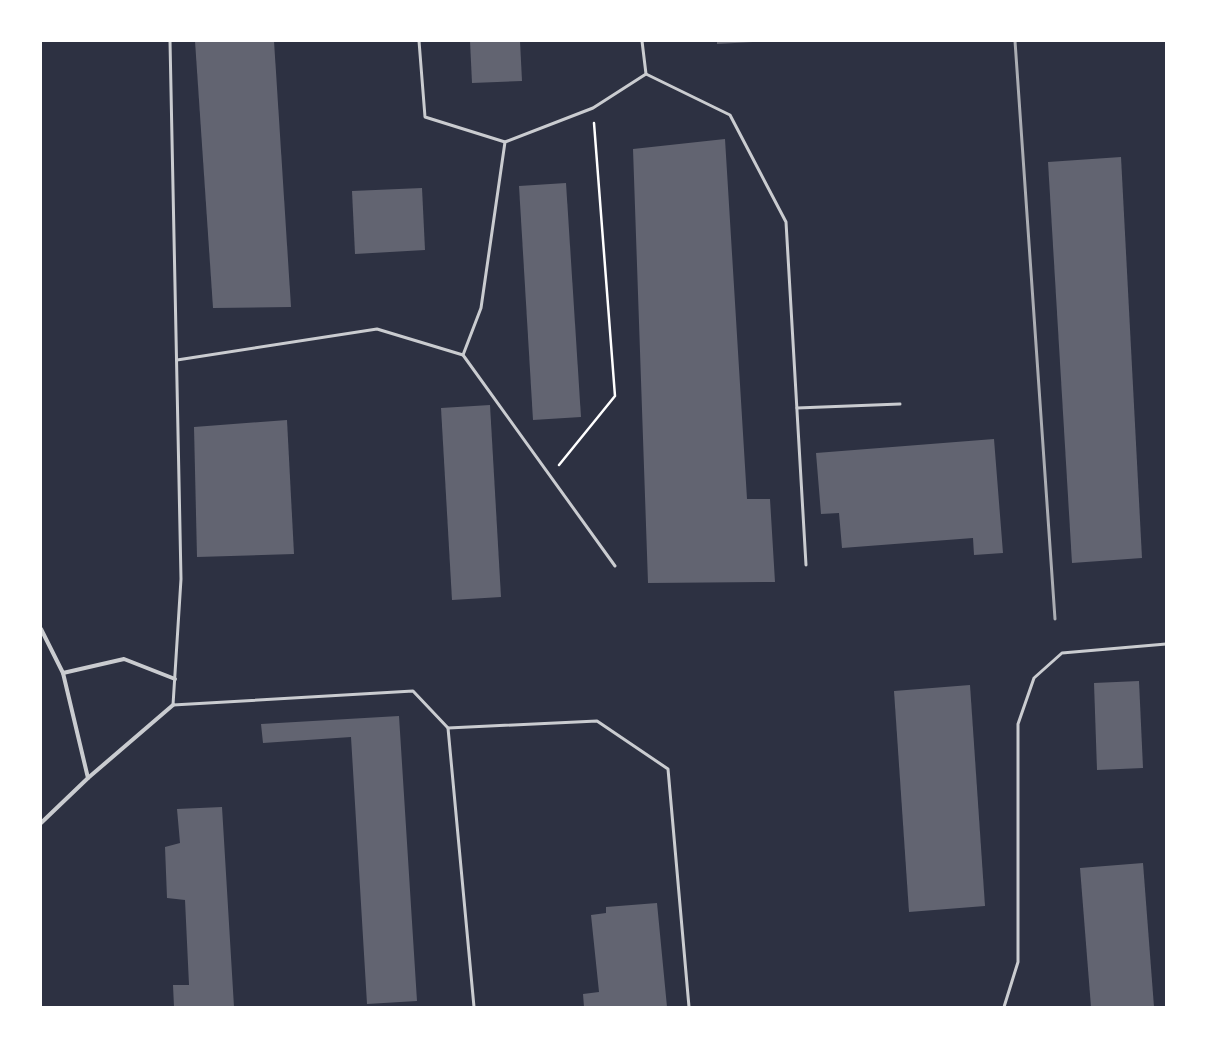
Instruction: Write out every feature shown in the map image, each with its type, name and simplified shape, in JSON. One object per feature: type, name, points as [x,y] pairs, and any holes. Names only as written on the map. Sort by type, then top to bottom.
[{"type":"street","points":[[41,629],[63,673],[88,778]]},
{"type":"street","points":[[63,673],[124,659],[175,679]]},
{"type":"street","points":[[41,822],[88,778],[173,705]]},
{"type":"lane","points":[[170,41],[181,579],[173,705],[412,691],[448,728],[474,1007]]},
{"type":"lane","points":[[419,41],[425,117],[505,142],[593,108],[646,74]]},
{"type":"lane","points":[[642,41],[646,74]]},
{"type":"lane","points":[[646,74],[730,115],[786,222],[806,565]]},
{"type":"lane","points":[[463,355],[481,308],[505,142]]},
{"type":"lane","points":[[177,360],[377,329],[463,355],[615,566]]},
{"type":"lane","points":[[797,408],[900,404]]},
{"type":"lane","points":[[1004,1007],[1018,962],[1018,724],[1034,678],[1062,653],[1166,644]]},
{"type":"lane","points":[[448,728],[597,721],[668,769],[689,1007]]},
{"type":"path","points":[[551,476],[615,396],[593,108]]},
{"type":"building","points":[[195,41],[274,41],[291,307],[213,308]]},
{"type":"building","points":[[470,41],[520,41],[522,81],[472,83]]},
{"type":"building","points":[[717,41],[753,41],[753,42],[717,44]]},
{"type":"building","points":[[725,139],[747,499],[770,499],[775,582],[648,583],[633,149]]},
{"type":"building","points":[[1121,157],[1142,558],[1072,563],[1048,162]]},
{"type":"building","points":[[566,183],[581,417],[533,420],[519,186]]},
{"type":"building","points":[[422,188],[425,250],[355,254],[352,191]]},
{"type":"building","points":[[490,405],[501,597],[452,600],[441,408]]},
{"type":"building","points":[[287,420],[294,554],[197,557],[194,427]]},
{"type":"building","points":[[994,439],[1003,553],[974,555],[973,538],[842,548],[839,513],[821,514],[816,453]]},
{"type":"building","points":[[1139,681],[1143,768],[1097,770],[1094,683]]},
{"type":"building","points":[[970,685],[985,906],[909,912],[894,691]]},
{"type":"building","points":[[399,716],[417,1001],[367,1004],[351,737],[263,743],[261,724]]},
{"type":"building","points":[[222,807],[234,1007],[174,1007],[173,985],[189,985],[185,900],[167,898],[165,847],[180,843],[177,809]]},
{"type":"building","points":[[1143,863],[1154,1007],[1091,1007],[1080,868]]},
{"type":"building","points":[[657,903],[667,1007],[584,1007],[583,994],[599,992],[591,915],[606,913],[606,907]]},
{"type":"railway","points":[[1015,41],[1055,619]]}]
